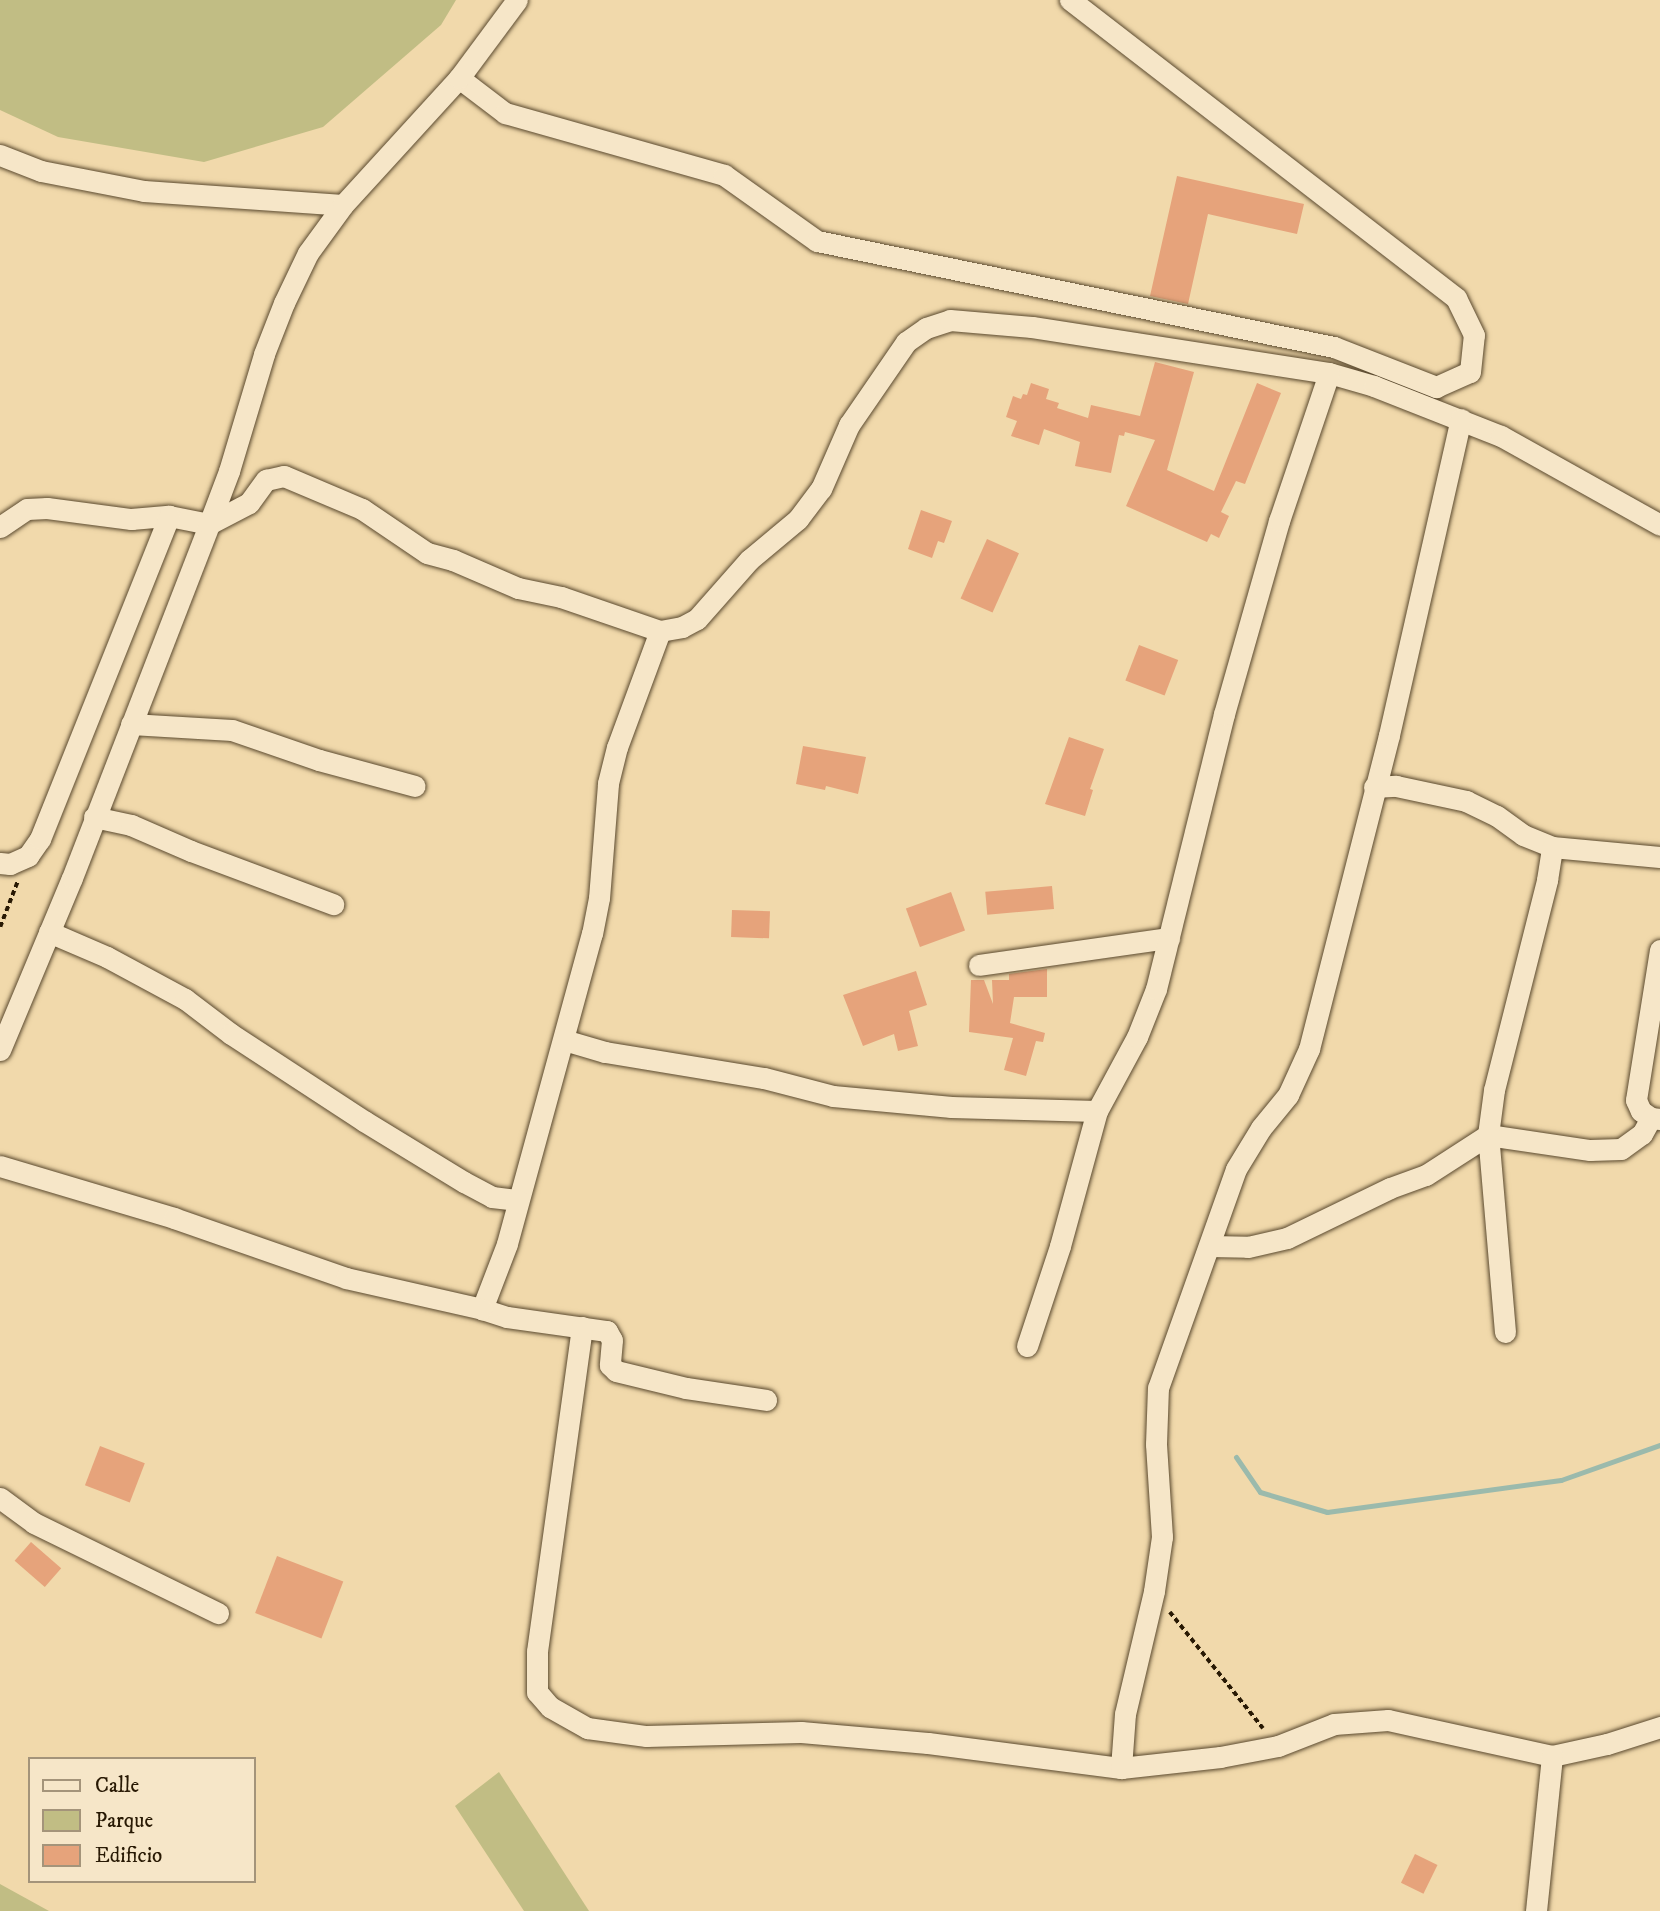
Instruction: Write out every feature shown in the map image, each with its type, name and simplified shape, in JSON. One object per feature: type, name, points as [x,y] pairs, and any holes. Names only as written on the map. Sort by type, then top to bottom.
[{"type":"street","points":[[0,1050],[209,524],[284,303],[308,253],[343,205],[459,78],[517,0]]},
{"type":"street","points":[[459,78],[505,113],[724,175],[817,241],[1334,347],[1436,387],[1470,372],[1474,335],[1456,298],[1070,0]]},
{"type":"street","points":[[0,155],[41,171],[144,191],[343,205]]},
{"type":"street","points":[[0,527],[27,509],[47,508],[131,519],[169,516],[209,524],[249,503],[266,480],[284,476],[362,509],[427,553],[453,560],[518,587],[561,597],[660,631],[682,627],[698,619],[750,560],[798,519],[821,489],[849,425],[906,342],[926,328],[950,320],[1032,327],[1329,373],[1461,418],[1501,436],[1660,525]]},
{"type":"street","points":[[1027,1346],[1060,1246],[1097,1111],[1137,1037],[1156,989],[1224,714],[1279,521],[1329,373]]},
{"type":"street","points":[[1121,1768],[1125,1714],[1154,1591],[1162,1536],[1156,1444],[1158,1388],[1236,1169],[1261,1128],[1288,1096],[1304,1064],[1388,735],[1461,418]]},
{"type":"street","points":[[0,863],[10,864],[28,856],[40,839],[169,516]]},
{"type":"street","points":[[482,1309],[507,1244],[564,1040],[599,898],[608,784],[617,747],[660,631]]},
{"type":"street","points":[[131,724],[232,730],[319,760],[415,786]]},
{"type":"street","points":[[1374,787],[1396,786],[1466,801],[1497,816],[1523,835],[1552,847],[1660,857]]},
{"type":"street","points":[[94,817],[131,825],[191,851],[333,904]]},
{"type":"street","points":[[1505,1332],[1488,1135],[1494,1090],[1547,880],[1552,847]]},
{"type":"street","points":[[49,932],[107,957],[185,999],[231,1034],[364,1121],[464,1182],[492,1197],[518,1200]]},
{"type":"street","points":[[979,965],[1169,938]]},
{"type":"street","points":[[1209,1247],[1248,1247],[1287,1238],[1390,1188],[1426,1175],[1488,1135],[1579,1149],[1621,1149],[1642,1134],[1655,1119],[1641,1111],[1636,1100],[1660,950]]},
{"type":"street","points":[[564,1040],[606,1052],[764,1078],[833,1096],[951,1107],[1097,1111]]},
{"type":"street","points":[[0,1166],[174,1218],[346,1278],[507,1317],[582,1327],[611,1334],[611,1365],[616,1371],[686,1388],[766,1401]]},
{"type":"street","points":[[582,1327],[537,1651],[537,1692],[550,1707],[587,1728],[646,1736],[801,1732],[928,1743],[1121,1768],[1220,1758],[1278,1746],[1334,1724],[1388,1720],[1552,1756],[1607,1744],[1660,1727]]},
{"type":"street","points":[[0,1498],[34,1523],[218,1613]]},
{"type":"street","points":[[1536,1911],[1552,1756]]},
{"type":"path","points":[[0,927],[28,856]]},
{"type":"path","points":[[1154,1591],[1278,1746]]},
{"type":"green space","points":[[0,0],[456,0],[441,25],[323,127],[204,162],[58,137],[0,110]]},
{"type":"green space","points":[[499,1772],[589,1911],[524,1911],[455,1806]]},
{"type":"green space","points":[[0,1884],[49,1911],[0,1911]]},
{"type":"building","points":[[1177,176],[1304,204],[1297,234],[1208,214],[1188,304],[1150,296]]},
{"type":"building","points":[[1155,362],[1194,372],[1167,470],[1214,491],[1257,383],[1281,393],[1245,484],[1236,481],[1221,512],[1229,516],[1219,538],[1211,534],[1207,542],[1126,506],[1155,440],[1125,432],[1124,436],[1119,435],[1111,473],[1075,466],[1080,442],[1044,429],[1039,445],[1011,436],[1017,421],[1006,417],[1013,396],[1021,399],[1023,394],[1027,395],[1031,383],[1049,389],[1046,399],[1059,403],[1057,408],[1088,418],[1091,405],[1140,416]]},
{"type":"building","points":[[921,510],[952,521],[944,543],[938,541],[932,558],[908,549]]},
{"type":"building","points":[[987,539],[1019,553],[993,613],[961,598]]},
{"type":"building","points":[[1139,645],[1178,660],[1165,696],[1125,680]]},
{"type":"building","points":[[1069,737],[1104,749],[1090,789],[1093,790],[1085,816],[1045,804]]},
{"type":"building","points":[[803,746],[866,757],[858,794],[826,786],[825,790],[796,784]]},
{"type":"building","points":[[1052,886],[1054,909],[987,915],[985,892]]},
{"type":"building","points":[[951,892],[965,931],[920,947],[906,908]]},
{"type":"building","points":[[732,910],[770,911],[769,938],[731,937]]},
{"type":"building","points":[[1047,969],[1047,997],[1014,997],[1010,1023],[1045,1033],[1043,1042],[1036,1041],[1026,1076],[1004,1070],[1013,1038],[969,1032],[971,980],[984,980],[993,1004],[992,980],[1009,980],[1009,974]]},
{"type":"building","points":[[916,971],[927,1005],[909,1011],[918,1046],[898,1051],[894,1034],[863,1046],[843,995]]},
{"type":"building","points":[[100,1446],[145,1463],[130,1502],[85,1485]]},
{"type":"building","points":[[31,1542],[61,1568],[45,1587],[15,1561]]},
{"type":"building","points":[[277,1556],[343,1581],[321,1638],[255,1613]]},
{"type":"building","points":[[1415,1854],[1437,1865],[1423,1894],[1401,1883]]},
{"type":"waterway","points":[[1236,1457],[1260,1492],[1327,1512],[1561,1480],[1660,1445]]}]
